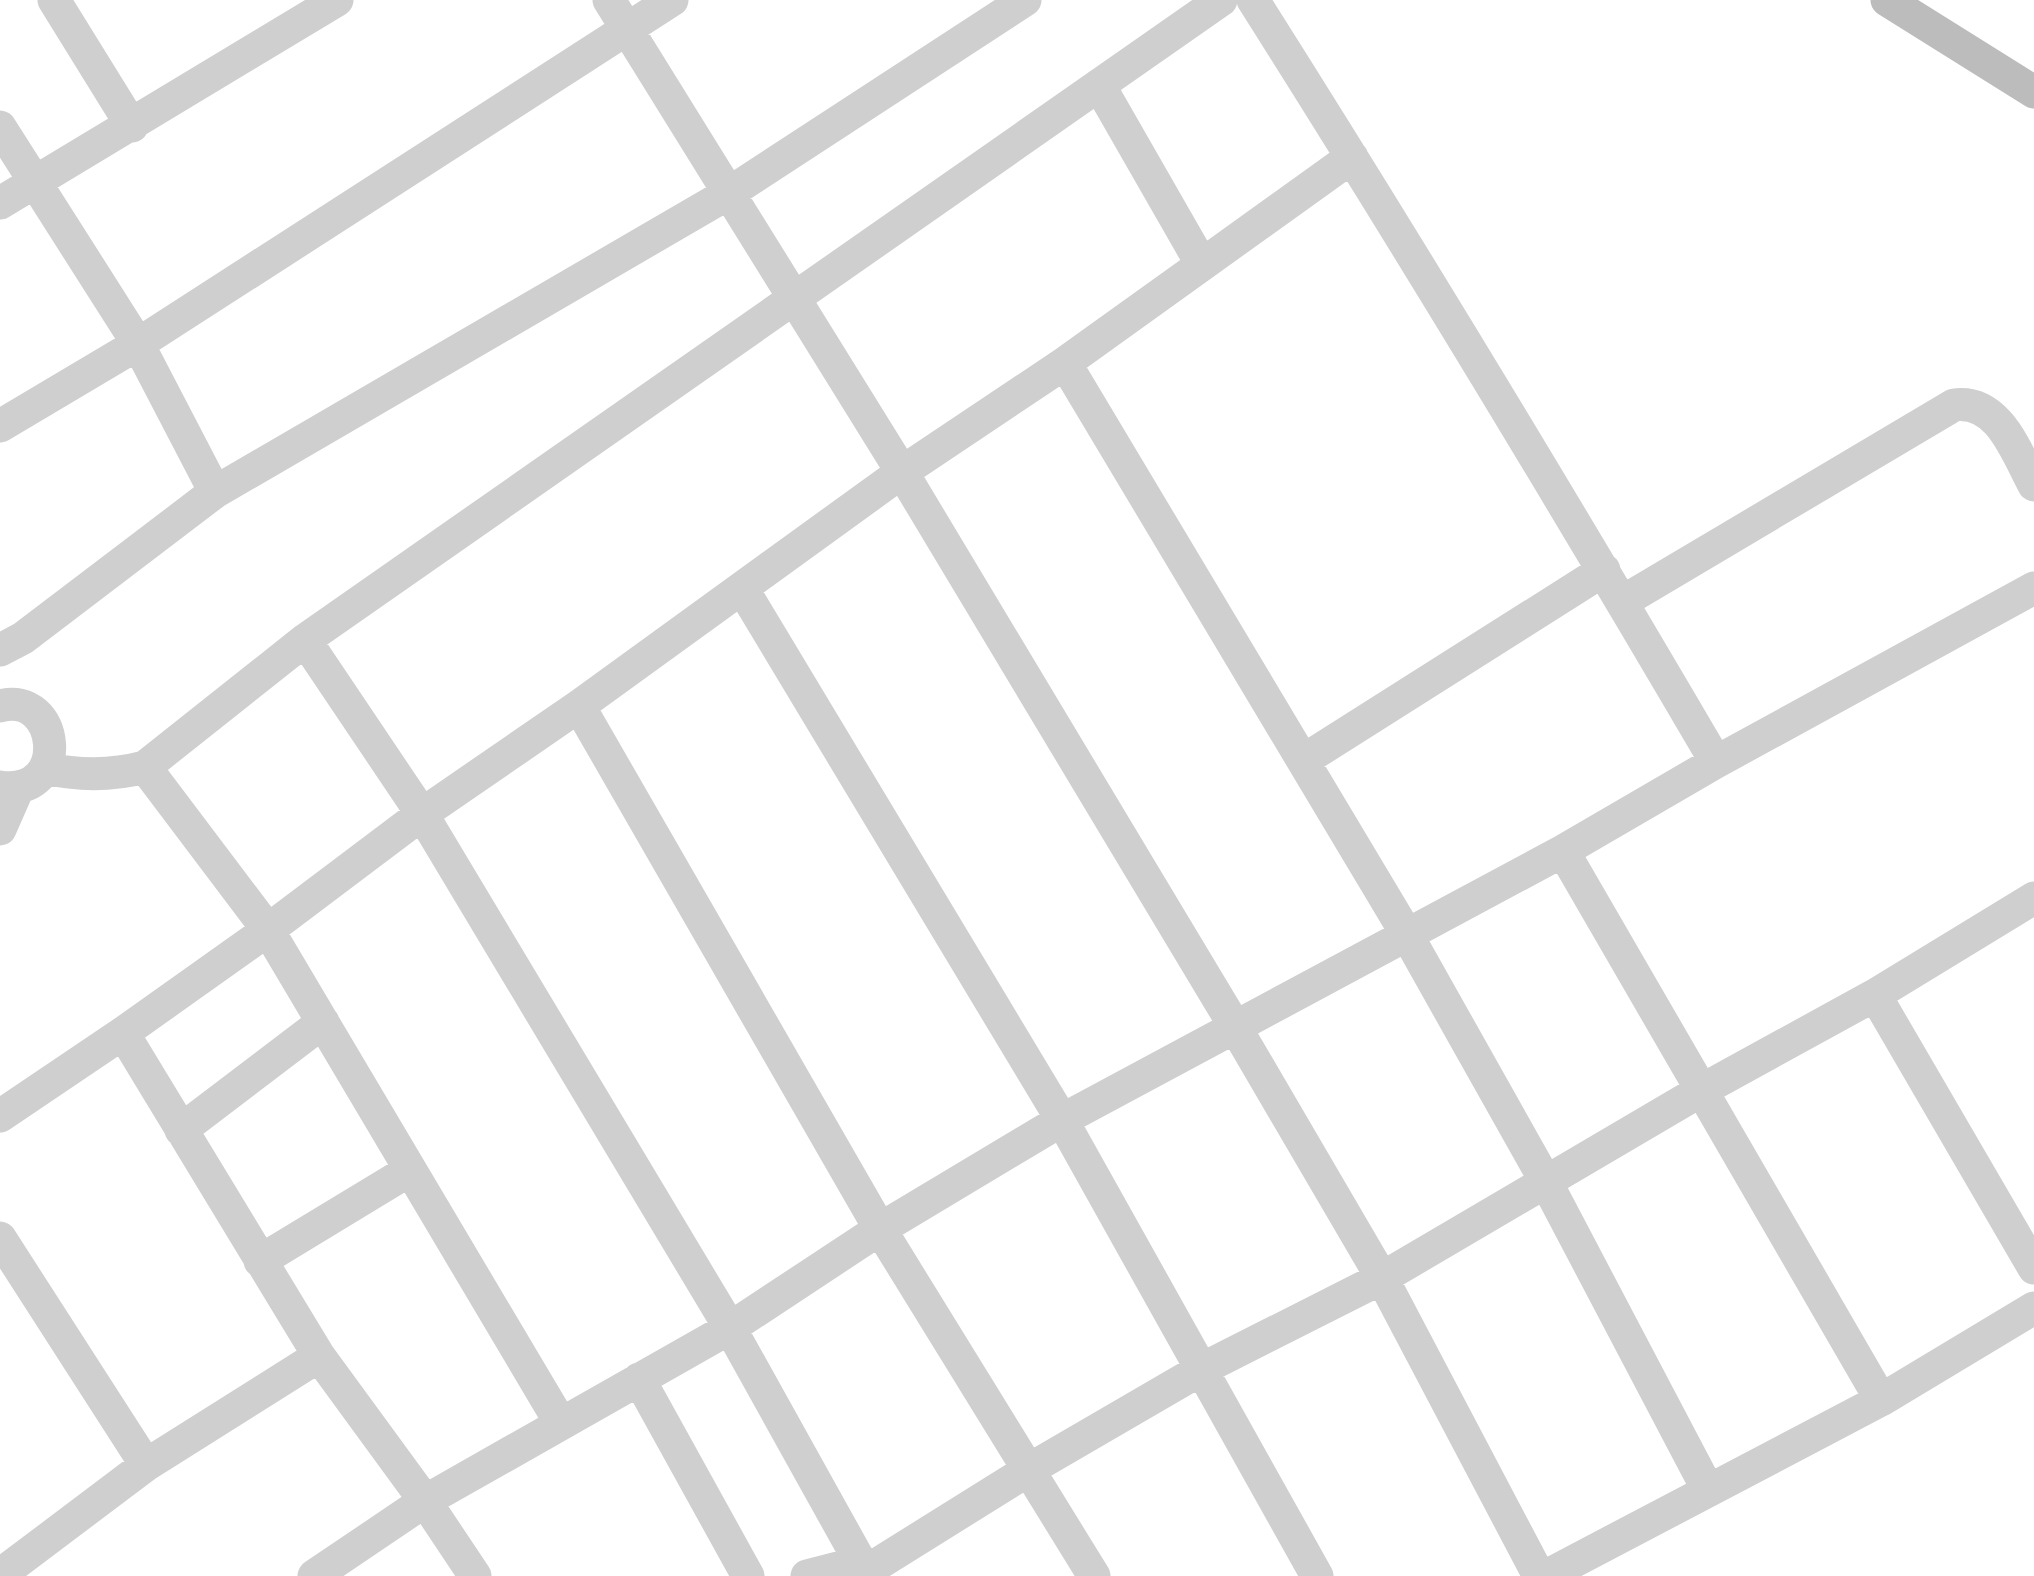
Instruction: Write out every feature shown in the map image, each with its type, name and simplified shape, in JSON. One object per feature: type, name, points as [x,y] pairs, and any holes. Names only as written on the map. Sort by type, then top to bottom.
[{"type":"street","points":[[54,0],[132,126]]},
{"type":"street","points":[[0,203],[132,126],[337,0]]},
{"type":"street","points":[[609,0],[902,472],[1234,1025],[1382,1278],[1539,1576]]},
{"type":"street","points":[[0,426],[138,344],[626,27],[672,0]]},
{"type":"street","points":[[0,674],[11,644],[215,492],[729,193],[1025,0]]},
{"type":"street","points":[[45,768],[73,774],[94,774],[120,773],[146,767],[305,640],[1221,0]]},
{"type":"street","points":[[1253,0],[1352,157],[1604,570],[1716,762]]},
{"type":"street","points":[[1887,0],[2034,92]]},
{"type":"street","points":[[1099,85],[1201,263]]},
{"type":"street","points":[[0,127],[138,344],[215,492]]},
{"type":"street","points":[[0,1116],[123,1033],[268,930],[422,814],[579,706],[902,472],[1065,363],[1201,263],[1352,157]]},
{"type":"street","points":[[1065,363],[1406,933],[1546,1182],[1708,1490]]},
{"type":"street","points":[[1622,602],[1954,405],[1968,404],[1986,411],[2001,425],[2034,485]]},
{"type":"street","points":[[1304,760],[1604,570]]},
{"type":"street","points":[[742,588],[1062,1120],[1317,1576]]},
{"type":"street","points":[[314,1576],[425,1501],[560,1422],[730,1328],[880,1228],[1062,1120],[1234,1025],[1563,851],[1716,762],[2034,588]]},
{"type":"street","points":[[305,640],[422,814],[730,1328],[867,1574]]},
{"type":"street","points":[[0,706],[18,706],[32,711],[42,721],[50,738],[51,753],[45,768],[33,781],[9,788],[0,829]]},
{"type":"street","points":[[579,706],[880,1228],[1094,1576]]},
{"type":"street","points":[[146,767],[268,930],[560,1422]]},
{"type":"street","points":[[1563,851],[1881,1400]]},
{"type":"street","points":[[807,1576],[838,1568],[867,1574],[1030,1469],[1202,1369],[1382,1278],[1702,1090],[1875,995],[2034,898]]},
{"type":"street","points":[[1875,995],[2034,1268]]},
{"type":"street","points":[[181,1130],[323,1022]]},
{"type":"street","points":[[123,1033],[319,1356],[425,1501],[475,1576]]},
{"type":"street","points":[[260,1261],[410,1170]]},
{"type":"street","points":[[0,1238],[146,1465]]},
{"type":"street","points":[[1546,1576],[1587,1567],[1708,1490],[1881,1400],[2034,1308]]},
{"type":"street","points":[[4,1571],[146,1465],[319,1356]]},
{"type":"street","points":[[639,1379],[748,1576]]}]
